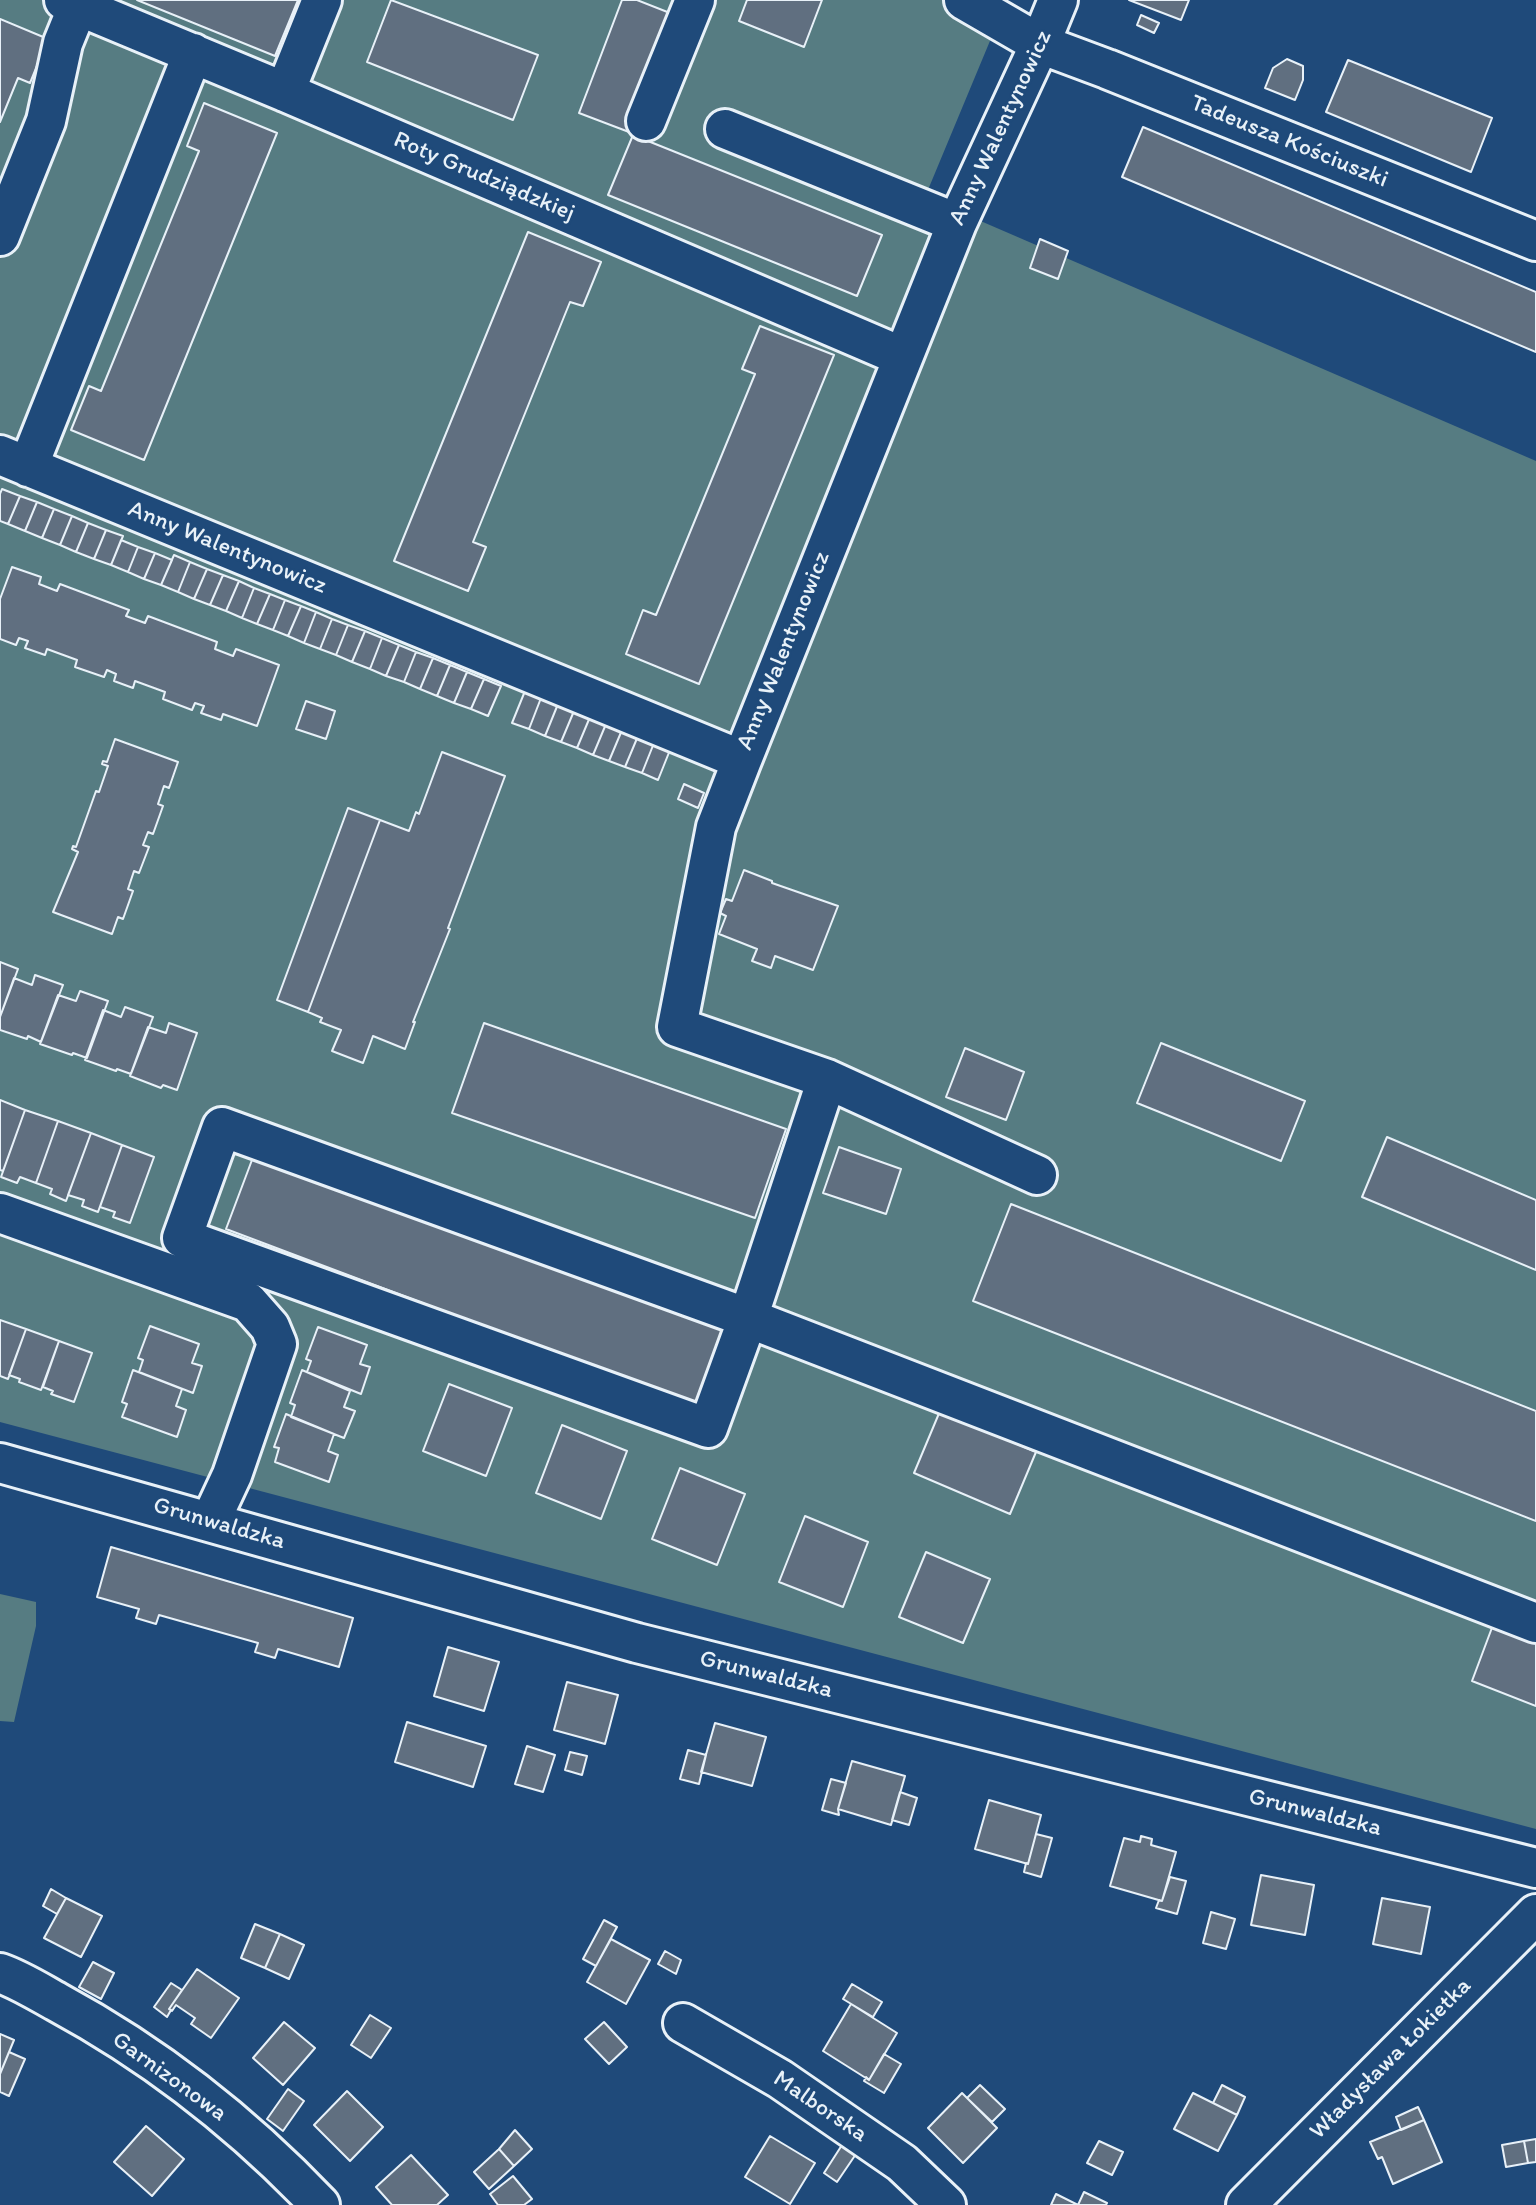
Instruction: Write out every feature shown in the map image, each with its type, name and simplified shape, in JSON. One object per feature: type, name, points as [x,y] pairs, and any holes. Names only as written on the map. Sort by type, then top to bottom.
[{"type":"street","points":[[285,92],[322,0]]},
{"type":"street","points":[[646,121],[695,0]]},
{"type":"street","name":"Tadeusza Kościuszki","points":[[964,0],[1040,44],[1536,241]]},
{"type":"street","name":"Anny Walentynowicz","points":[[14,461],[742,760],[957,223],[1058,0]]},
{"type":"street","points":[[0,236],[46,121],[71,3]]},
{"type":"street","name":"Roty Grudziądzkiej","points":[[71,3],[903,357]]},
{"type":"street","points":[[14,461],[193,53]]},
{"type":"street","points":[[724,129],[957,223]]},
{"type":"street","points":[[742,760],[716,827],[677,1027],[827,1079],[1037,1175]]},
{"type":"street","points":[[827,1079],[748,1318],[708,1429],[182,1238],[222,1127],[748,1318],[1536,1623]]},
{"type":"street","points":[[0,1213],[248,1302],[270,1327],[277,1344],[232,1475],[210,1522]]},
{"type":"street","name":"Grunwaldzka","points":[[0,1463],[637,1643],[1536,1868]]},
{"type":"street","name":"Władysława Łokietka","points":[[1246,2205],[1536,1914]]},
{"type":"street","name":"Garnizonowa","points":[[0,1973],[93,2021],[198,2094],[284,2167],[320,2205]]},
{"type":"street","name":"Malborska","points":[[683,2024],[780,2079],[902,2163],[946,2205]]},
{"type":"green space","points":[[0,0],[1007,0],[925,197],[1536,461],[1536,1829],[0,1422]]},
{"type":"green space","points":[[0,1594],[36,1602],[36,1626],[14,1722],[0,1721]]},
{"type":"building","points":[[137,0],[298,0],[275,56]]},
{"type":"building","points":[[391,0],[538,55],[513,120],[367,62]]},
{"type":"building","points":[[622,0],[637,0],[675,15],[629,132],[579,113]]},
{"type":"building","points":[[747,0],[822,0],[804,47],[739,21]]},
{"type":"building","points":[[1129,0],[1189,0],[1181,20]]},
{"type":"building","points":[[1141,15],[1159,23],[1154,33],[1137,25]]},
{"type":"building","points":[[0,19],[48,39],[30,83],[18,78],[0,122]]},
{"type":"building","points":[[1287,59],[1303,66],[1303,80],[1295,100],[1265,88],[1273,68]]},
{"type":"building","points":[[1348,60],[1492,118],[1471,172],[1326,112]]},
{"type":"building","points":[[204,103],[277,133],[144,460],[71,430],[89,386],[101,391],[199,151],[187,146]]},
{"type":"building","points":[[1143,127],[1536,292],[1536,352],[1122,177]]},
{"type":"building","points":[[633,135],[882,235],[857,296],[608,195]]},
{"type":"building","points":[[528,232],[601,262],[583,306],[570,302],[473,542],[486,547],[468,591],[394,561]]},
{"type":"building","points":[[1040,239],[1068,251],[1058,279],[1030,268]]},
{"type":"building","points":[[760,326],[834,355],[699,684],[626,654],[643,610],[656,615],[755,374],[742,369]]},
{"type":"building","points":[[2,489],[20,496],[8,524],[0,521]]},
{"type":"building","points":[[20,496],[37,502],[25,531],[8,524]]},
{"type":"building","points":[[37,502],[54,509],[42,538],[25,531]]},
{"type":"building","points":[[54,509],[72,516],[60,545],[42,538]]},
{"type":"building","points":[[72,516],[88,523],[76,552],[60,545]]},
{"type":"building","points":[[88,523],[106,530],[94,559],[76,552]]},
{"type":"building","points":[[106,530],[123,536],[111,565],[94,559]]},
{"type":"building","points":[[121,540],[138,547],[128,572],[111,565]]},
{"type":"building","points":[[138,547],[155,553],[144,579],[128,572]]},
{"type":"building","points":[[155,553],[172,560],[161,585],[144,579]]},
{"type":"building","points":[[174,555],[190,562],[178,592],[161,585]]},
{"type":"building","points":[[190,562],[207,569],[194,599],[178,592]]},
{"type":"building","points":[[12,567],[41,577],[39,584],[57,591],[60,584],[129,610],[126,616],[145,623],[148,616],[217,642],[215,649],[233,656],[236,649],[279,665],[257,726],[223,714],[221,720],[201,713],[204,706],[195,703],[192,710],[163,699],[165,692],[135,681],[133,688],[114,681],[116,674],[107,670],[104,677],[75,667],[77,660],[47,649],[45,655],[25,648],[28,641],[19,638],[16,645],[0,639],[0,599]]},
{"type":"building","points":[[207,569],[223,575],[210,605],[194,599]]},
{"type":"building","points":[[223,575],[239,581],[226,611],[210,605]]},
{"type":"building","points":[[239,581],[254,588],[242,618],[226,611]]},
{"type":"building","points":[[254,588],[270,594],[257,624],[242,618]]},
{"type":"building","points":[[270,594],[285,600],[273,630],[257,624]]},
{"type":"building","points":[[285,600],[301,606],[288,636],[273,630]]},
{"type":"building","points":[[301,606],[316,612],[304,643],[288,636]]},
{"type":"building","points":[[316,612],[332,619],[320,649],[304,643]]},
{"type":"building","points":[[332,619],[348,625],[336,655],[320,649]]},
{"type":"building","points":[[348,625],[365,631],[352,662],[336,655]]},
{"type":"building","points":[[365,631],[382,638],[370,669],[352,662]]},
{"type":"building","points":[[382,638],[399,645],[386,676],[370,669]]},
{"type":"building","points":[[399,645],[416,652],[404,682],[386,676]]},
{"type":"building","points":[[416,652],[433,658],[420,689],[404,682]]},
{"type":"building","points":[[433,658],[450,665],[437,696],[420,689]]},
{"type":"building","points":[[450,665],[467,672],[454,703],[437,696]]},
{"type":"building","points":[[467,672],[484,679],[471,709],[454,703]]},
{"type":"building","points":[[484,679],[501,686],[488,716],[471,709]]},
{"type":"building","points":[[525,691],[541,698],[529,729],[512,723]]},
{"type":"building","points":[[541,698],[558,704],[545,736],[529,729]]},
{"type":"building","points":[[306,701],[335,711],[326,739],[296,729]]},
{"type":"building","points":[[558,704],[574,711],[561,742],[545,736]]},
{"type":"building","points":[[574,711],[590,717],[577,748],[561,742]]},
{"type":"building","points":[[590,717],[606,724],[593,755],[577,748]]},
{"type":"building","points":[[606,724],[622,730],[609,761],[593,755]]},
{"type":"building","points":[[622,730],[638,736],[625,767],[609,761]]},
{"type":"building","points":[[638,736],[654,743],[642,773],[625,767]]},
{"type":"building","points":[[115,739],[178,762],[169,788],[164,786],[158,804],[163,806],[153,834],[148,832],[143,845],[149,847],[139,873],[134,871],[128,889],[133,891],[123,919],[118,917],[112,934],[53,912],[78,852],[72,849],[73,846],[76,847],[108,766],[102,764],[103,761],[107,762]]},
{"type":"building","points":[[654,743],[670,750],[658,780],[642,773]]},
{"type":"building","points":[[442,752],[505,776],[405,1049],[373,1036],[363,1063],[332,1051],[341,1030],[320,1022],[322,1018],[308,1012],[380,820],[409,831],[416,812],[419,814]]},
{"type":"building","points":[[684,784],[704,793],[698,808],[678,799]]},
{"type":"building","points":[[348,808],[380,820],[308,1012],[277,1000]]},
{"type":"building","points":[[744,870],[772,883],[838,906],[813,970],[775,956],[771,968],[752,961],[757,949],[719,934],[726,916],[720,913],[726,899],[732,901]]},
{"type":"building","points":[[0,962],[18,969],[0,1017]]},
{"type":"building","points":[[35,975],[63,985],[41,1042],[28,1036],[27,1039],[0,1030],[0,1017],[14,978],[32,985]]},
{"type":"building","points":[[80,991],[108,1001],[87,1058],[40,1044],[58,995],[76,1001]]},
{"type":"building","points":[[125,1007],[153,1017],[131,1074],[85,1060],[103,1010],[121,1017]]},
{"type":"building","points":[[169,1023],[197,1033],[177,1090],[163,1085],[161,1088],[130,1076],[148,1027],[166,1033]]},
{"type":"building","points":[[484,1023],[786,1129],[755,1218],[452,1113]]},
{"type":"building","points":[[1161,1043],[1305,1101],[1281,1161],[1137,1103]]},
{"type":"building","points":[[965,1048],[1024,1072],[1006,1120],[946,1097]]},
{"type":"building","points":[[0,1100],[25,1110],[3,1171],[0,1170]]},
{"type":"building","points":[[25,1110],[58,1121],[36,1183],[20,1177],[17,1183],[1,1177]]},
{"type":"building","points":[[58,1121],[91,1133],[66,1201],[50,1194],[52,1189],[36,1183]]},
{"type":"building","points":[[91,1133],[122,1145],[98,1212],[82,1206],[84,1200],[68,1195]]},
{"type":"building","points":[[1387,1137],[1536,1200],[1536,1270],[1362,1197]]},
{"type":"building","points":[[122,1145],[154,1157],[130,1223],[113,1217],[115,1212],[100,1207]]},
{"type":"building","points":[[839,1147],[901,1169],[886,1214],[823,1193]]},
{"type":"building","points":[[255,1152],[732,1332],[703,1409],[226,1229]]},
{"type":"building","points":[[1011,1204],[1536,1411],[1536,1521],[973,1301]]},
{"type":"building","points":[[0,1320],[26,1329],[8,1379],[0,1376]]},
{"type":"building","points":[[150,1326],[199,1344],[192,1363],[202,1366],[193,1393],[139,1372],[143,1360],[138,1358]]},
{"type":"building","points":[[318,1327],[367,1345],[360,1364],[370,1367],[361,1394],[307,1372],[311,1361],[306,1359]]},
{"type":"building","points":[[26,1329],[59,1341],[41,1390],[9,1375]]},
{"type":"building","points":[[59,1341],[92,1353],[74,1402],[51,1394],[53,1391],[43,1387]]},
{"type":"building","points":[[133,1370],[182,1389],[176,1406],[186,1410],[177,1437],[122,1417],[127,1404],[122,1402]]},
{"type":"building","points":[[302,1370],[350,1391],[344,1407],[355,1411],[344,1438],[291,1417],[295,1405],[290,1403]]},
{"type":"building","points":[[449,1384],[512,1408],[486,1476],[423,1451]]},
{"type":"building","points":[[940,1411],[1036,1452],[1010,1514],[914,1473]]},
{"type":"building","points":[[286,1414],[334,1434],[328,1451],[338,1455],[329,1482],[275,1462],[279,1448],[274,1447]]},
{"type":"building","points":[[562,1425],[627,1451],[601,1519],[536,1493]]},
{"type":"building","points":[[680,1468],[745,1494],[717,1565],[652,1539]]},
{"type":"building","points":[[805,1516],[868,1542],[843,1607],[779,1582]]},
{"type":"building","points":[[111,1547],[353,1618],[339,1667],[278,1649],[275,1658],[255,1652],[258,1643],[159,1615],[156,1624],[136,1618],[139,1609],[97,1597]]},
{"type":"building","points":[[926,1552],[990,1579],[963,1643],[899,1617]]},
{"type":"building","points":[[1493,1625],[1536,1642],[1536,1706],[1472,1681]]},
{"type":"building","points":[[448,1647],[499,1662],[484,1711],[434,1696]]},
{"type":"building","points":[[567,1682],[618,1695],[605,1744],[554,1730]]},
{"type":"building","points":[[407,1722],[486,1746],[473,1787],[395,1762]]},
{"type":"building","points":[[715,1723],[766,1737],[752,1786],[701,1772]]},
{"type":"building","points":[[527,1746],[555,1755],[543,1792],[515,1784]]},
{"type":"building","points":[[688,1750],[706,1755],[699,1784],[680,1779]]},
{"type":"building","points":[[570,1752],[587,1756],[582,1775],[565,1770]]},
{"type":"building","points":[[852,1761],[905,1776],[891,1825],[838,1809]]},
{"type":"building","points":[[831,1779],[846,1783],[838,1809],[839,1815],[822,1810]]},
{"type":"building","points":[[900,1792],[917,1798],[909,1825],[892,1820]]},
{"type":"building","points":[[989,1800],[1041,1815],[1028,1864],[975,1849]]},
{"type":"building","points":[[1036,1834],[1052,1838],[1041,1877],[1024,1872]]},
{"type":"building","points":[[1141,1836],[1152,1839],[1151,1845],[1176,1852],[1162,1901],[1110,1886],[1124,1838],[1140,1842]]},
{"type":"building","points":[[1261,1875],[1314,1885],[1305,1935],[1251,1925]]},
{"type":"building","points":[[1170,1877],[1186,1881],[1177,1914],[1156,1908],[1159,1900],[1162,1901]]},
{"type":"building","points":[[51,1889],[66,1898],[57,1914],[43,1906]]},
{"type":"building","points":[[66,1898],[102,1916],[81,1957],[44,1938]]},
{"type":"building","points":[[1382,1898],[1430,1907],[1421,1954],[1373,1944]]},
{"type":"building","points":[[1211,1912],[1235,1919],[1226,1949],[1203,1943]]},
{"type":"building","points":[[604,1920],[617,1927],[596,1966],[583,1959]]},
{"type":"building","points":[[255,1924],[280,1934],[265,1968],[241,1958]]},
{"type":"building","points":[[280,1934],[304,1945],[289,1979],[265,1968]]},
{"type":"building","points":[[611,1939],[650,1960],[626,2004],[587,1982]]},
{"type":"building","points":[[665,1951],[681,1960],[676,1974],[658,1964]]},
{"type":"building","points":[[93,1962],[114,1973],[101,1999],[79,1987]]},
{"type":"building","points":[[197,1969],[239,1998],[211,2038],[191,2024],[195,2018],[176,2005],[172,2011],[169,2009]]},
{"type":"building","points":[[171,1983],[182,1990],[169,2009],[171,2010],[167,2017],[154,2007]]},
{"type":"building","points":[[852,1984],[882,2002],[873,2017],[843,1999]]},
{"type":"building","points":[[851,2004],[897,2033],[869,2080],[823,2051]]},
{"type":"building","points":[[370,2015],[391,2028],[371,2058],[351,2045]]},
{"type":"building","points":[[284,2022],[315,2048],[283,2085],[253,2058]]},
{"type":"building","points":[[604,2022],[627,2047],[609,2064],[585,2039]]},
{"type":"building","points":[[0,2034],[14,2040],[0,2074]]},
{"type":"building","points":[[9,2052],[25,2059],[9,2096],[0,2092],[0,2074]]},
{"type":"building","points":[[884,2054],[901,2064],[884,2093],[864,2081],[866,2077],[869,2080]]},
{"type":"building","points":[[980,2085],[1005,2109],[992,2122],[967,2098]]},
{"type":"building","points":[[1222,2085],[1245,2097],[1237,2115],[1213,2103]]},
{"type":"building","points":[[288,2089],[304,2101],[283,2131],[267,2119]]},
{"type":"building","points":[[347,2091],[383,2127],[350,2161],[314,2125]]},
{"type":"building","points":[[962,2093],[997,2128],[963,2163],[928,2128]]},
{"type":"building","points":[[1193,2093],[1237,2115],[1218,2151],[1174,2129]]},
{"type":"building","points":[[1418,2107],[1424,2120],[1401,2130],[1396,2117]]},
{"type":"building","points":[[1424,2120],[1442,2162],[1393,2184],[1382,2157],[1378,2159],[1370,2142]]},
{"type":"building","points":[[146,2126],[184,2159],[152,2196],[114,2162]]},
{"type":"building","points":[[515,2130],[532,2149],[514,2166],[499,2149]]},
{"type":"building","points":[[770,2136],[815,2163],[790,2204],[745,2177]]},
{"type":"building","points":[[1536,2139],[1536,2162],[1528,2163],[1524,2141]]},
{"type":"building","points":[[1099,2141],[1123,2152],[1112,2175],[1087,2163]]},
{"type":"building","points":[[1524,2141],[1528,2163],[1506,2167],[1502,2145]]},
{"type":"building","points":[[842,2145],[856,2154],[837,2182],[824,2173]]},
{"type":"building","points":[[499,2149],[514,2166],[489,2189],[474,2172]]},
{"type":"building","points":[[411,2155],[448,2195],[437,2205],[392,2205],[376,2187]]},
{"type":"building","points":[[513,2176],[532,2199],[524,2205],[498,2205],[490,2194]]},
{"type":"building","points":[[1084,2192],[1107,2203],[1106,2205],[1078,2205]]},
{"type":"building","points":[[1056,2194],[1078,2205],[1051,2205]]}]
